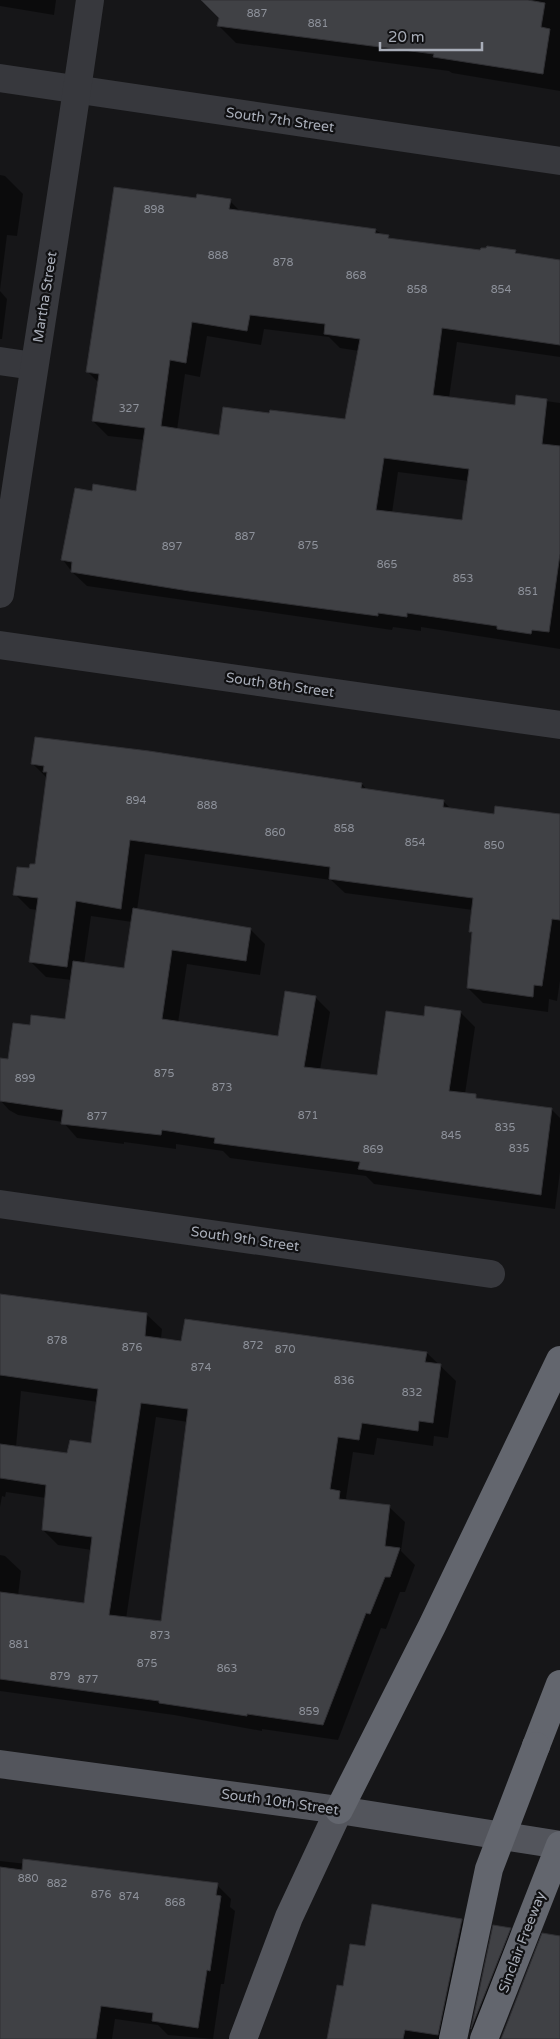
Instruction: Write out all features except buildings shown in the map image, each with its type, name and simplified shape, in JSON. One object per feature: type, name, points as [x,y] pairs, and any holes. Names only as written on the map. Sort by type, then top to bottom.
[{"type":"highway","points":[[339,1810],[432,1626],[560,1360]]},
{"type":"highway","points":[[453,2039],[489,1869],[560,1684]]},
{"type":"highway","name":"Sinclair Freeway","points":[[484,2039],[560,1845]]},
{"type":"main road","name":"South 10th Street","points":[[0,1764],[339,1810],[560,1845]]},
{"type":"main road","points":[[243,2039],[289,1917],[339,1810]]},
{"type":"street","name":"Martha Street","points":[[0,594],[34,366],[72,138],[90,0]]},
{"type":"street","name":"South 7th Street","points":[[0,78],[560,161]]},
{"type":"street","points":[[0,361],[34,366]]},
{"type":"street","name":"South 8th Street","points":[[0,645],[560,725]]},
{"type":"street","name":"South 9th Street","points":[[0,1204],[491,1274]]}]
